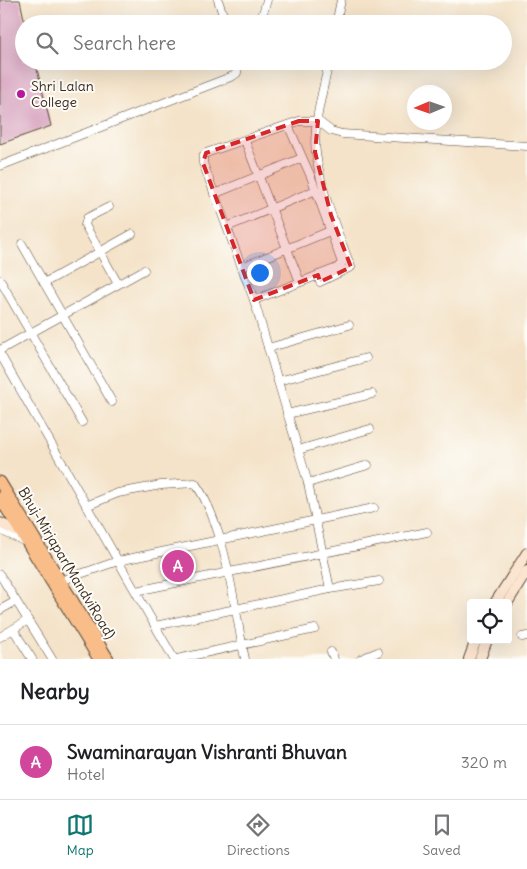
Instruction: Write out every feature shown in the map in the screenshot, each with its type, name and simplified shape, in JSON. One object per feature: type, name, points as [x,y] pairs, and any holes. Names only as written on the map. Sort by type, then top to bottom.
[{"type":"main road","name":"Bhuj-Mirjapar(MandviRoad)","points":[[0,482],[27,538],[60,581],[108,659]]},
{"type":"main road","name":"Bhuj-Mirjapar(MandviRoad)","points":[[0,498],[27,538],[99,659]]},
{"type":"main road","points":[[0,523],[27,538]]},
{"type":"main road","points":[[498,599],[527,553]]},
{"type":"main road","points":[[510,599],[527,571]]},
{"type":"main road","points":[[469,659],[475,644]]},
{"type":"main road","points":[[480,659],[486,644]]},
{"type":"street","points":[[218,0],[223,15]]},
{"type":"street","points":[[263,13],[267,0]]},
{"type":"street","points":[[338,15],[341,0]]},
{"type":"street","points":[[0,166],[233,76],[237,73],[237,70]]},
{"type":"street","points":[[318,275],[320,282],[351,267],[331,215],[316,152],[318,121],[327,70]]},
{"type":"street","points":[[330,589],[308,483],[254,300],[202,163],[203,156],[206,153],[299,121],[318,121],[332,131],[342,134],[527,146]]},
{"type":"street","points":[[254,300],[337,268],[342,263],[316,190],[288,125]]},
{"type":"street","points":[[245,141],[300,282]]},
{"type":"street","points":[[214,194],[302,158]]},
{"type":"street","points":[[227,227],[316,190]]},
{"type":"street","points":[[109,207],[85,222],[118,284]]},
{"type":"street","points":[[242,267],[330,230]]},
{"type":"street","points":[[44,283],[132,234]]},
{"type":"street","points":[[22,244],[112,402]]},
{"type":"street","points":[[0,350],[144,270]]},
{"type":"street","points":[[0,280],[82,422]]},
{"type":"street","points":[[268,348],[349,325]]},
{"type":"street","points":[[0,354],[175,659],[242,643],[315,629]]},
{"type":"street","points":[[278,381],[366,358]]},
{"type":"street","points":[[287,414],[372,394]]},
{"type":"street","points":[[298,450],[370,429]]},
{"type":"street","points":[[308,483],[368,465]]},
{"type":"street","points":[[86,506],[118,493],[161,485],[195,483],[203,494],[214,521],[228,573],[245,659]]},
{"type":"street","points":[[60,581],[118,561],[374,508]]},
{"type":"street","points":[[0,530],[27,538]]},
{"type":"street","points":[[136,591],[427,532]]},
{"type":"street","points":[[0,575],[52,659]]},
{"type":"street","points":[[155,626],[330,589],[379,581]]},
{"type":"street","points":[[0,610],[16,601]]},
{"type":"street","points":[[0,637],[28,620]]},
{"type":"street","points":[[13,629],[32,659]]},
{"type":"street","points":[[361,659],[378,652]]},
{"type":"highlighted area","points":[[299,121],[318,121],[315,152],[331,215],[351,267],[320,282],[318,275],[254,300],[203,163],[206,153]]},
{"type":"building","name":"Shri Lalan College","points":[[0,0],[20,0],[23,15],[15,15],[15,70],[37,70],[51,126],[0,144]]},
{"type":"place","name":"Shri Lalan College","points":[[21,94]]},
{"type":"place","name":"Swaminarayan Vishranti Bhuvan","points":[[178,566]]}]
